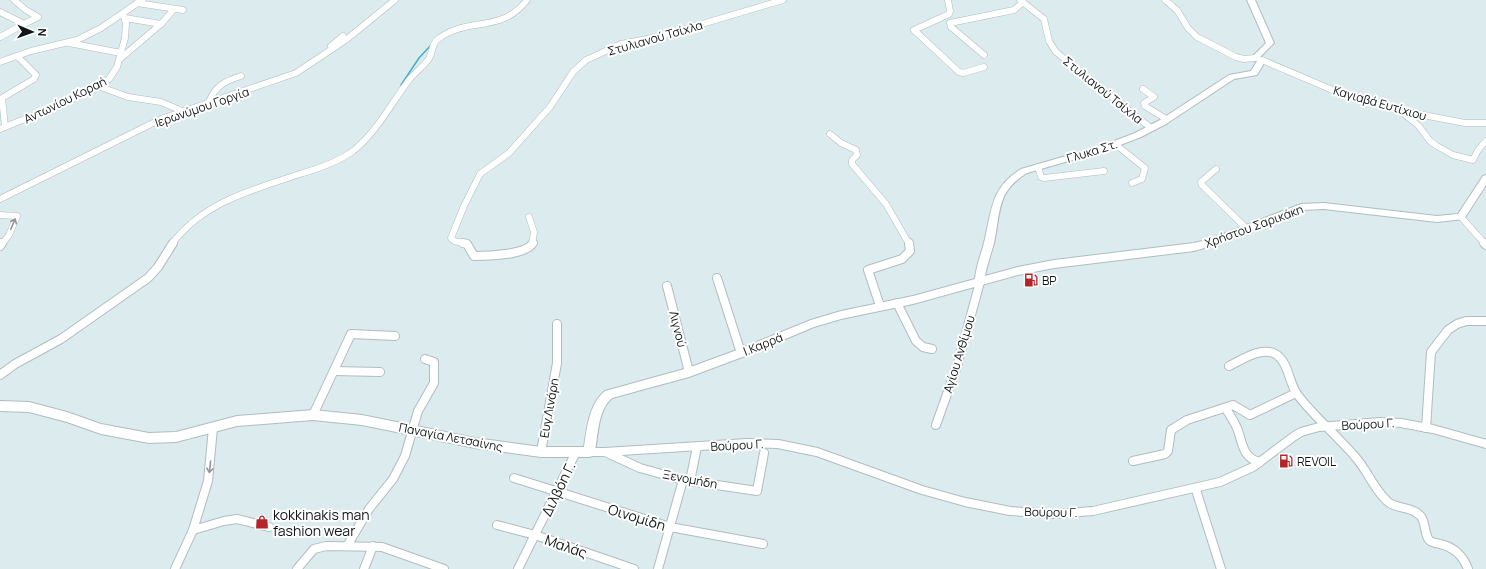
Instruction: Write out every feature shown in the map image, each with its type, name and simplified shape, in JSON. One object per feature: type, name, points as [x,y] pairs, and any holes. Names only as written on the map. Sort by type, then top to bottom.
[{"type":"main road","name":"Γλυκα Στ.","points":[[980,282],[981,271],[989,244],[995,206],[999,194],[1016,176],[1024,171],[1115,144],[1151,128],[1232,77],[1254,73],[1259,59],[1270,42],[1251,0]]},
{"type":"main road","points":[[1461,217],[1486,178]]},
{"type":"main road","name":"Χρήστου Σαρικάκη","points":[[980,282],[1018,271],[1054,264],[1194,247],[1212,242],[1298,208],[1311,206],[1324,206],[1418,218],[1444,219],[1461,217]]},
{"type":"main road","name":"Ι.Καρρά","points":[[589,452],[598,409],[604,397],[615,392],[689,372],[741,353],[812,324],[980,282]]},
{"type":"main road","name":"Παναγία Λετσαίνης","points":[[0,406],[29,407],[66,417],[101,429],[149,438],[176,437],[237,421],[313,415],[362,420],[475,443],[541,452],[589,452]]},
{"type":"street","points":[[0,38],[38,17],[37,15],[26,10],[14,0]]},
{"type":"street","name":"Ιερωνύμου Γοργία","points":[[0,199],[161,119],[285,78],[312,64],[345,42],[395,0]]},
{"type":"street","points":[[0,375],[15,364],[68,335],[148,278],[157,268],[180,234],[190,223],[204,213],[244,193],[311,171],[348,155],[371,132],[418,69],[428,60],[432,48],[438,38],[459,29],[508,18],[522,8],[527,0]]},
{"type":"street","name":"Στυλιανού Τσίχλα","points":[[528,218],[535,231],[535,237],[531,246],[520,252],[476,256],[471,252],[467,244],[454,241],[451,238],[464,206],[480,174],[509,153],[550,107],[579,66],[592,56],[621,44],[658,37],[783,0]]},
{"type":"street","points":[[948,0],[950,11],[949,14],[914,30],[959,72],[963,73],[984,67]]},
{"type":"street","name":"Καγιαβά Ευτίχιου","points":[[1165,0],[1177,10],[1188,28],[1197,37],[1236,57],[1244,59],[1259,59],[1342,94],[1397,110],[1459,122],[1486,123]]},
{"type":"street","points":[[984,55],[951,27],[950,23],[1014,10],[1022,1]]},
{"type":"street","name":"Στυλιανού Τσίχλα","points":[[1022,1],[1044,19],[1049,41],[1056,52],[1151,128]]},
{"type":"street","points":[[0,62],[44,47],[66,43],[87,35],[124,16],[140,2],[183,10]]},
{"type":"street","points":[[66,43],[121,55],[160,24],[174,9]]},
{"type":"street","points":[[0,12],[24,24]]},
{"type":"street","points":[[124,16],[160,24]]},
{"type":"street","name":"Αντωνίου Κοραή","points":[[2,128],[46,111],[98,86],[114,74],[124,45],[126,32],[124,16]]},
{"type":"street","points":[[322,57],[325,51],[343,36]]},
{"type":"street","points":[[2,128],[2,98],[34,79],[36,75],[17,56]]},
{"type":"street","points":[[209,102],[212,93],[222,82],[241,76]]},
{"type":"street","points":[[98,86],[133,99],[161,102],[182,111]]},
{"type":"street","points":[[1143,89],[1154,97],[1144,102],[1144,106],[1166,119]]},
{"type":"street","points":[[1397,110],[1418,125],[1433,144],[1448,153],[1465,159],[1474,159],[1478,150],[1486,141]]},
{"type":"street","points":[[830,134],[842,144],[852,146],[857,152],[857,155],[852,160],[852,164],[886,204],[910,246],[909,253],[904,257],[868,270],[880,306]]},
{"type":"street","points":[[1115,144],[1145,168],[1142,179],[1132,183]]},
{"type":"street","points":[[1038,167],[1041,177],[1044,178],[1104,171]]},
{"type":"street","points":[[1216,169],[1202,182],[1203,187],[1246,228]]},
{"type":"street","points":[[0,215],[17,216],[9,235],[0,246]]},
{"type":"street","points":[[1461,217],[1486,245]]},
{"type":"street","points":[[717,278],[741,353]]},
{"type":"street","name":"Αγίου Ανθίμου","points":[[936,425],[957,366],[980,282]]},
{"type":"street","name":"Λιγνού","points":[[667,286],[689,372]]},
{"type":"street","points":[[897,303],[916,341],[923,347],[932,349]]},
{"type":"street","points":[[1426,428],[1431,352],[1448,330],[1457,324],[1466,321],[1486,320]]},
{"type":"street","name":"Ευγ.Λινάρη","points":[[541,452],[557,363],[557,324]]},
{"type":"street","points":[[313,415],[351,334],[395,336]]},
{"type":"street","points":[[1229,366],[1262,351],[1276,354],[1282,360],[1296,393],[1358,460],[1386,500],[1396,507],[1415,511],[1420,514],[1426,534],[1432,542],[1454,548],[1465,560],[1468,569]]},
{"type":"street","points":[[347,546],[369,509],[393,479],[405,456],[418,412],[434,383],[434,362],[425,359]]},
{"type":"street","points":[[334,371],[380,372]]},
{"type":"street","points":[[1133,462],[1169,452],[1171,449],[1169,435],[1174,427],[1197,417],[1235,406],[1246,414],[1250,415],[1296,393]]},
{"type":"street","points":[[1226,409],[1235,425],[1244,453],[1251,460],[1260,462]]},
{"type":"street","name":"Βούρου Γ.","points":[[605,452],[754,444],[786,444],[845,461],[903,484],[946,496],[996,508],[1036,513],[1088,512],[1147,498],[1196,490],[1234,477],[1249,470],[1301,433],[1313,428],[1382,422],[1400,423],[1426,428],[1486,444]]},
{"type":"street","points":[[175,569],[193,530],[210,472],[214,428]]},
{"type":"street","points":[[658,569],[670,527],[697,447]]},
{"type":"street","name":"Διλβόη Γ.","points":[[518,569],[576,452]]},
{"type":"street","name":"Ξενομήδη","points":[[589,452],[605,452],[640,468],[686,480],[757,491],[764,453]]},
{"type":"street","name":"Οινομίδη","points":[[514,478],[557,490],[670,527],[763,544]]},
{"type":"street","points":[[1196,490],[1221,569]]},
{"type":"street","points":[[193,530],[224,521],[237,519],[269,527]]},
{"type":"street","name":"Μαλάς","points":[[497,525],[634,569]]},
{"type":"street","points":[[297,569],[310,554],[320,547],[347,546],[382,547],[444,569]]},
{"type":"street","points":[[364,569],[373,546]]},
{"type":"waterway","points":[[401,85],[419,58],[432,44]]},
{"type":"place","name":"BP","points":[[1031,280]]},
{"type":"place","name":"REVOIL","points":[[1286,461]]},
{"type":"place","name":"kokkinakis man fashion wear","points":[[262,522]]}]
